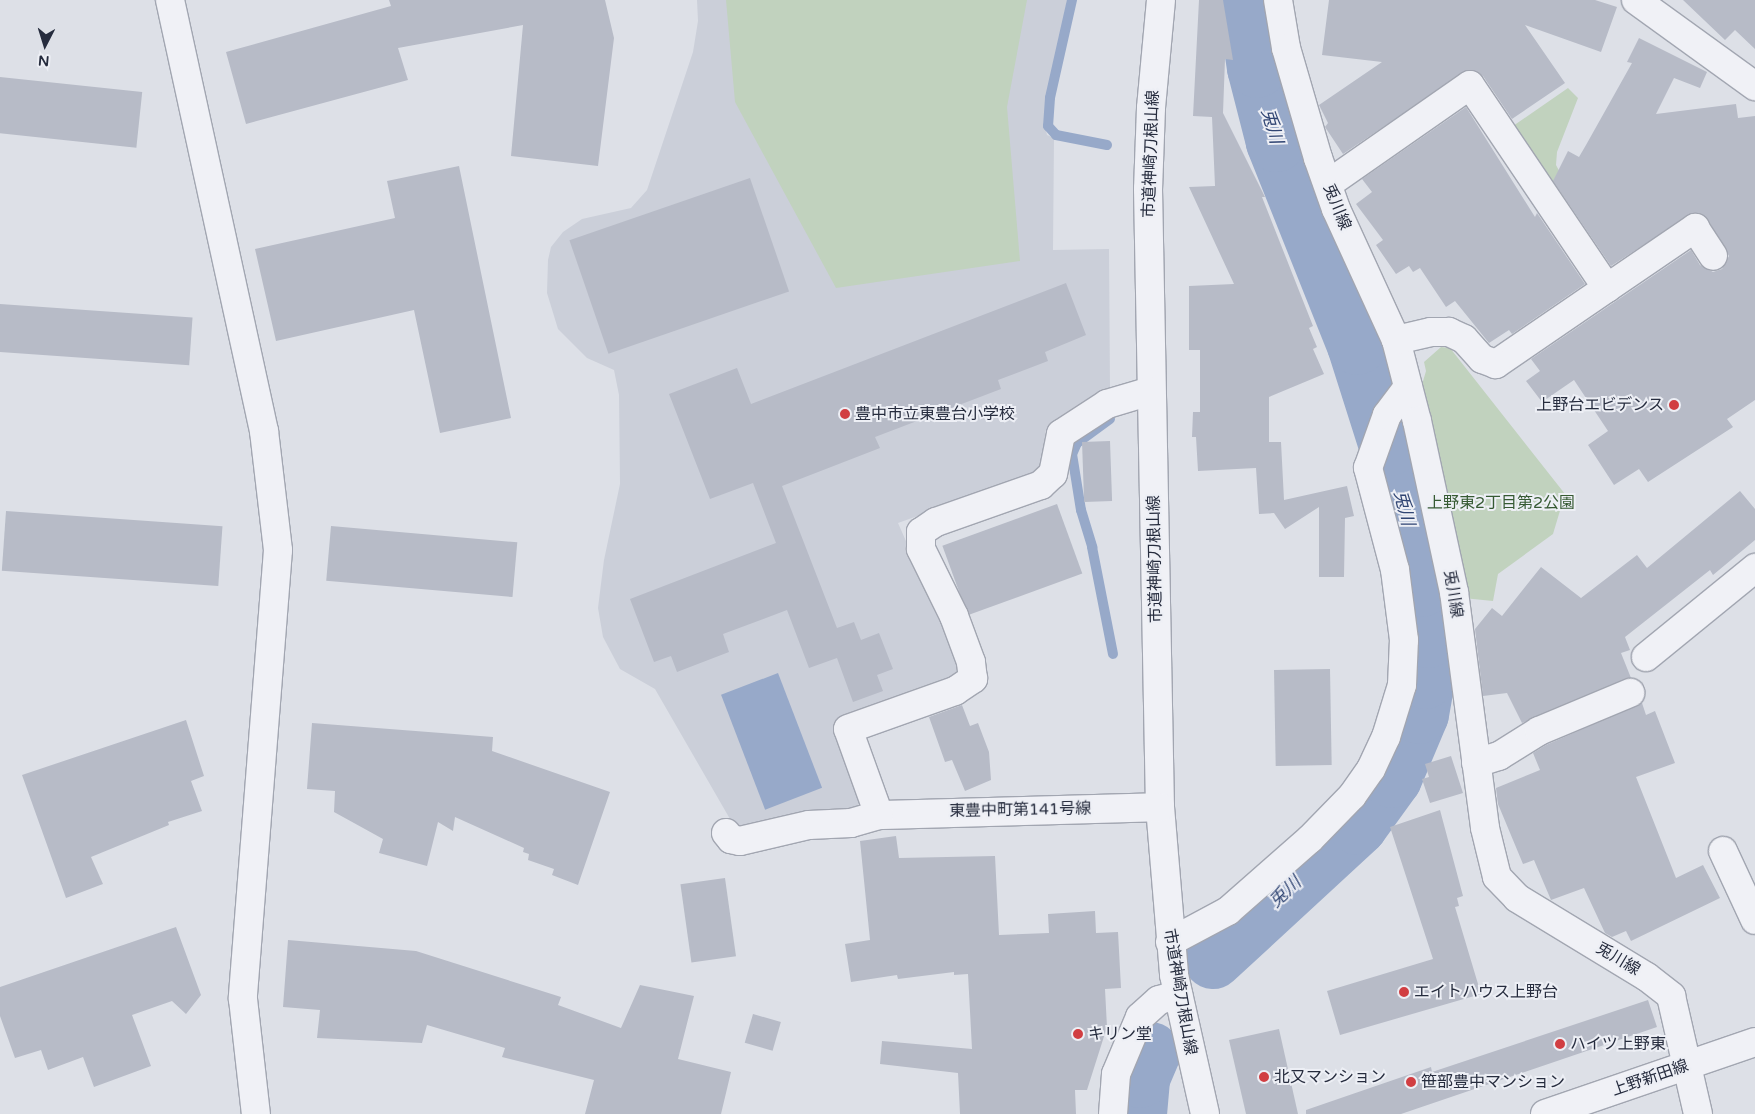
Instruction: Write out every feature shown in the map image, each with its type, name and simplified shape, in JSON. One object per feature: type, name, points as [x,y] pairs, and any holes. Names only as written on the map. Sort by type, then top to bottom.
[{"type":"street","points":[[170,0],[264,431],[278,550],[243,999],[256,1114]]},
{"type":"street","name":"市道神崎刀根山線","points":[[1161,0],[1151,108],[1148,189],[1160,807],[1170,942],[1178,995],[1205,1114]]},
{"type":"street","name":"兎川線","points":[[1278,0],[1290,66],[1328,184],[1396,340],[1408,387],[1452,579],[1488,849],[1500,883],[1517,898],[1667,991],[1675,1007],[1698,1114]]},
{"type":"street","points":[[1651,5],[1755,86]]},
{"type":"street","points":[[1328,184],[1470,85],[1606,288]]},
{"type":"street","points":[[1396,340],[1432,332],[1449,332],[1464,339],[1482,359],[1496,364],[1695,228],[1713,256]]},
{"type":"street","points":[[1170,942],[1228,911],[1310,839],[1360,784],[1386,737],[1402,684],[1404,640],[1398,590],[1369,476],[1369,460],[1387,415],[1408,387]]},
{"type":"street","points":[[879,815],[848,729],[954,691],[973,679],[971,662],[954,616],[921,549],[921,532],[936,522],[1042,485],[1053,474],[1062,434],[1108,404],[1152,392]]},
{"type":"street","points":[[1646,657],[1755,568]]},
{"type":"street","points":[[1476,763],[1499,756],[1544,728],[1630,693]]},
{"type":"street","name":"東豊中町第141号線","points":[[726,834],[731,839],[740,841],[810,825],[851,823],[879,815],[1160,807]]},
{"type":"street","points":[[1723,851],[1755,920]]},
{"type":"street","points":[[1113,1114],[1116,1074],[1140,1017],[1159,1000],[1178,995]]},
{"type":"street","name":"上野新田線","points":[[1545,1114],[1755,1042]]},
{"type":"shaded area","name":"豊中市立東豊台小学校","points":[[697,0],[1067,0],[1044,121],[1047,135],[1054,138],[1053,250],[1109,249],[1110,388],[1046,429],[1040,472],[898,523],[942,623],[958,669],[952,681],[836,724],[862,799],[855,810],[746,831],[730,819],[655,689],[620,669],[603,637],[598,608],[604,560],[620,484],[619,395],[614,370],[587,358],[558,329],[547,293],[548,260],[551,247],[563,232],[582,219],[631,208],[647,190],[693,52],[698,21]]},
{"type":"green space","points":[[726,0],[1027,0],[1007,107],[1020,261],[836,288],[735,102]]},
{"type":"green space","points":[[1568,88],[1578,98],[1557,152],[1556,165],[1564,180],[1554,187],[1513,126]]},
{"type":"green space","name":"上野東2丁目第2公園","points":[[1441,347],[1450,348],[1565,494],[1553,534],[1498,574],[1493,601],[1463,598],[1421,388],[1426,371],[1424,362]]},
{"type":"water","points":[[778,673],[822,788],[765,810],[721,695]]},
{"type":"building","points":[[389,0],[605,0],[614,38],[598,166],[511,156],[523,25],[398,48],[408,80],[246,124],[226,52],[391,6]]},
{"type":"building","points":[[1199,0],[1223,0],[1233,60],[1225,59],[1223,113],[1265,197],[1262,197],[1313,326],[1309,328],[1317,347],[1313,349],[1324,374],[1269,397],[1269,442],[1281,442],[1284,500],[1347,486],[1354,516],[1345,518],[1344,577],[1319,577],[1319,507],[1285,529],[1274,513],[1259,514],[1256,468],[1198,471],[1196,437],[1192,437],[1193,412],[1200,412],[1200,350],[1189,350],[1189,286],[1234,284],[1189,187],[1215,186],[1212,117],[1193,116]]},
{"type":"building","points":[[1329,0],[1595,0],[1617,7],[1601,52],[1525,25],[1565,83],[1512,119],[1483,76],[1468,70],[1343,154],[1325,127],[1328,123],[1319,105],[1382,62],[1322,55]]},
{"type":"building","points":[[1683,0],[1755,0],[1755,49],[1735,30],[1725,40]]},
{"type":"building","points":[[1639,38],[1707,72],[1700,88],[1674,78],[1656,114],[1736,104],[1738,118],[1755,116],[1755,400],[1727,419],[1733,427],[1648,482],[1639,469],[1614,485],[1588,445],[1608,431],[1574,380],[1542,402],[1526,381],[1540,371],[1531,359],[1691,250],[1700,265],[1713,272],[1722,269],[1729,256],[1708,220],[1693,213],[1611,266],[1553,181],[1568,151],[1579,157],[1632,63],[1627,62]]},
{"type":"building","points":[[0,77],[142,92],[136,148],[0,133]]},
{"type":"building","points":[[1466,107],[1535,217],[1537,213],[1585,284],[1512,334],[1509,330],[1489,343],[1455,301],[1446,307],[1420,268],[1413,272],[1409,266],[1396,274],[1376,245],[1383,240],[1356,204],[1372,192],[1362,179]]},
{"type":"building","points":[[459,166],[511,418],[440,433],[414,310],[276,341],[255,249],[395,218],[387,181]]},
{"type":"building","points":[[750,178],[789,291],[608,354],[569,240]]},
{"type":"building","points":[[1066,283],[1086,335],[1045,352],[1048,361],[998,380],[1001,389],[875,437],[880,448],[782,486],[837,628],[854,622],[861,640],[879,633],[893,669],[877,675],[883,691],[853,702],[837,658],[809,668],[787,610],[723,634],[729,652],[677,672],[671,656],[654,662],[630,599],[776,543],[753,483],[710,499],[669,394],[737,368],[751,404]]},
{"type":"building","points":[[0,304],[193,317],[189,365],[0,352]]},
{"type":"building","points":[[1110,441],[1112,501],[1084,502],[1082,442]]},
{"type":"building","points":[[1740,491],[1755,509],[1755,540],[1713,575],[1710,570],[1625,637],[1630,650],[1621,653],[1631,678],[1522,723],[1507,693],[1483,696],[1475,629],[1492,608],[1502,616],[1541,567],[1581,598],[1637,555],[1647,568]]},
{"type":"building","points":[[1057,504],[1082,574],[968,615],[942,546]]},
{"type":"building","points":[[6,511],[222,526],[218,586],[2,571]]},
{"type":"building","points":[[331,526],[517,542],[512,597],[326,581]]},
{"type":"building","points":[[1330,669],[1332,765],[1276,766],[1274,670]]},
{"type":"building","points":[[1642,703],[1646,715],[1655,711],[1675,763],[1636,777],[1676,878],[1703,865],[1720,898],[1631,941],[1626,931],[1612,937],[1605,933],[1584,888],[1551,900],[1534,860],[1523,864],[1498,804],[1496,788],[1540,770],[1533,753],[1546,745]]},
{"type":"building","points":[[962,705],[970,726],[978,723],[989,752],[991,780],[965,791],[952,760],[945,762],[929,717]]},
{"type":"building","points":[[186,720],[204,776],[191,781],[202,811],[168,822],[169,825],[91,857],[103,884],[66,898],[22,775]]},
{"type":"building","points":[[312,723],[493,737],[492,751],[610,792],[578,885],[552,875],[554,869],[528,860],[529,854],[523,852],[524,848],[455,817],[453,831],[438,822],[427,866],[379,853],[383,839],[334,812],[335,791],[307,789]]},
{"type":"building","points":[[1451,756],[1463,793],[1430,803],[1422,779],[1429,777],[1425,764]]},
{"type":"building","points":[[1440,810],[1463,896],[1457,898],[1459,906],[1455,907],[1481,994],[1340,1035],[1327,991],[1433,959],[1390,827]]},
{"type":"building","points":[[896,836],[899,858],[995,856],[999,935],[1049,933],[1048,914],[1095,911],[1096,933],[1118,932],[1121,988],[1105,989],[1107,1027],[1087,1090],[1075,1090],[1076,1114],[960,1114],[958,1073],[880,1064],[882,1041],[972,1049],[968,974],[954,975],[954,972],[898,979],[897,975],[851,982],[845,944],[870,940],[860,841]]},
{"type":"building","points":[[725,878],[736,956],[691,962],[680,884]]},
{"type":"building","points":[[176,927],[201,995],[186,1014],[172,1001],[132,1015],[151,1066],[94,1087],[83,1057],[48,1070],[41,1050],[15,1058],[0,1016],[0,987]]},
{"type":"building","points":[[288,940],[416,951],[561,997],[558,1005],[621,1028],[640,985],[694,996],[678,1059],[731,1072],[721,1114],[585,1114],[594,1080],[502,1057],[505,1048],[427,1025],[422,1043],[317,1038],[320,1010],[283,1007]]},
{"type":"building","points":[[1648,1000],[1657,1027],[1401,1114],[1306,1114],[1306,1110],[1431,1067],[1432,1072]]},
{"type":"building","points":[[753,1014],[781,1022],[773,1051],[745,1043]]},
{"type":"building","name":"北又マンション","points":[[1279,1029],[1298,1114],[1246,1114],[1229,1040]]},
{"type":"waterway","points":[[1072,0],[1050,98],[1048,126],[1056,135],[1107,145]]},
{"type":"waterway","name":"兎川","points":[[1213,959],[1358,825],[1392,778],[1419,714],[1425,679],[1428,638],[1422,587],[1389,446],[1357,345],[1276,142],[1257,68],[1247,0]]},
{"type":"waterway","points":[[1110,419],[1077,443],[1072,454],[1081,510],[1092,547],[1113,654]]},
{"type":"waterway","name":"兎川","points":[[1137,1114],[1140,1078],[1151,1052]]},
{"type":"place","name":"上野台エビデンス","points":[[1674,405]]},
{"type":"place","name":"豊中市立東豊台小学校","points":[[845,414]]},
{"type":"place","name":"エイトハウス上野台","points":[[1404,992]]},
{"type":"place","name":"キリン堂","points":[[1078,1034]]},
{"type":"place","name":"ハイツ上野東","points":[[1560,1044]]},
{"type":"place","name":"北又マンション","points":[[1264,1077]]},
{"type":"place","name":"笹部豊中マンション","points":[[1411,1082]]}]
